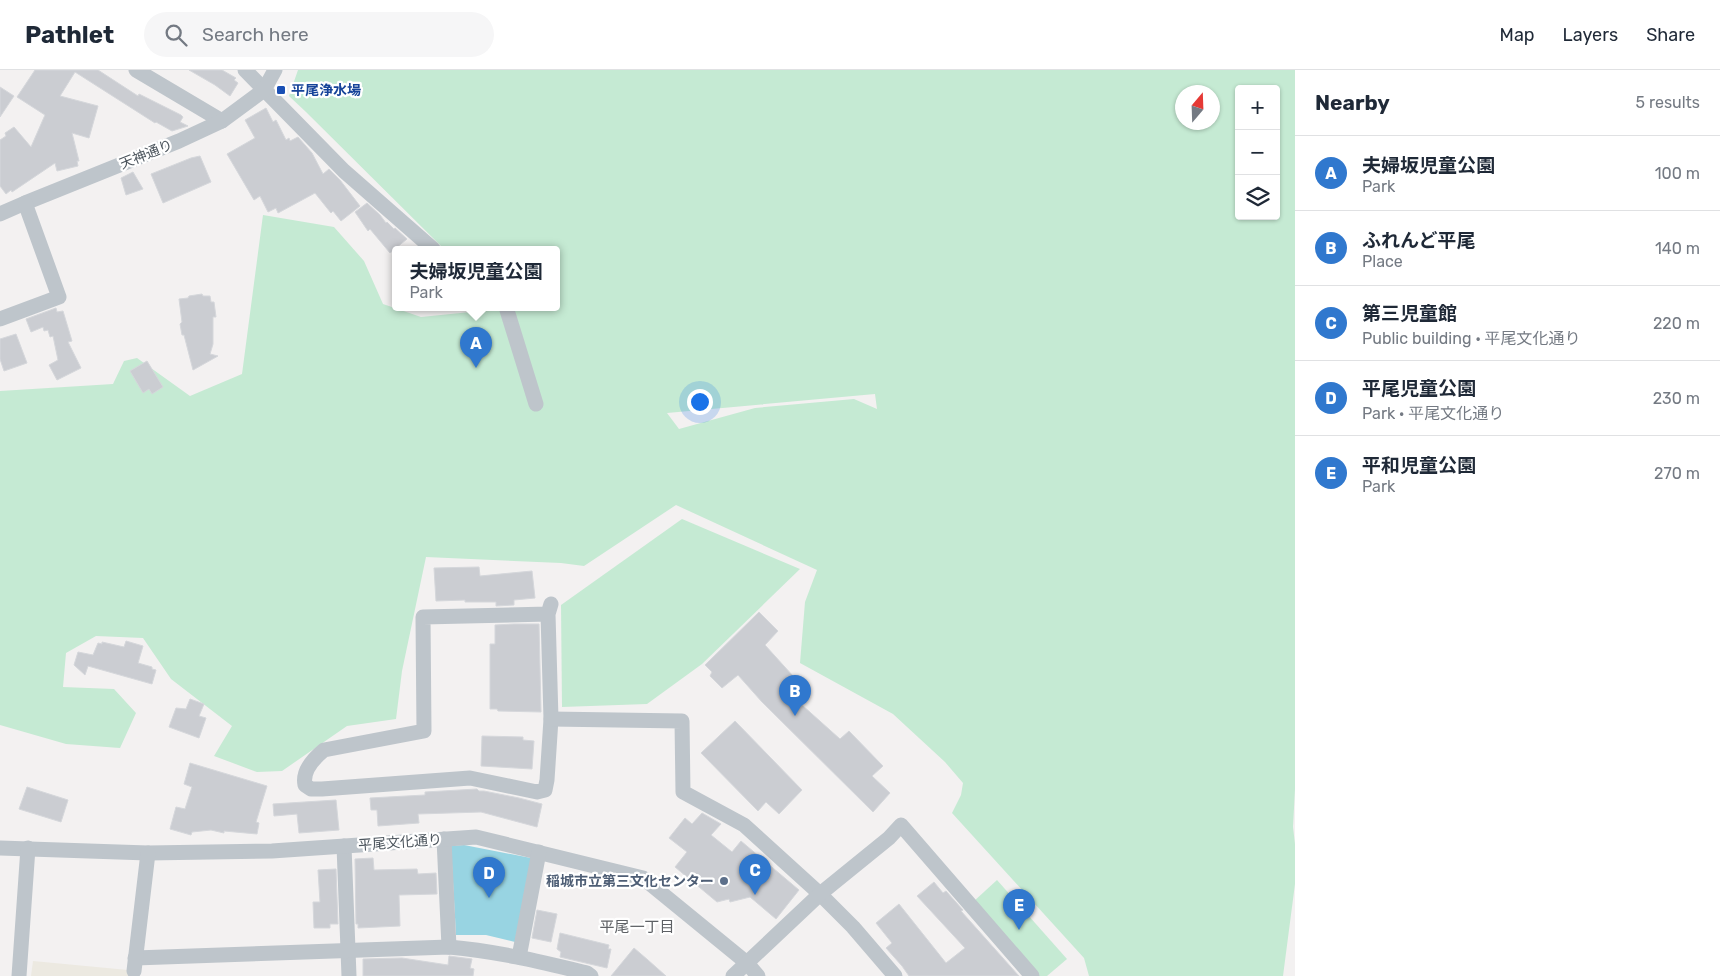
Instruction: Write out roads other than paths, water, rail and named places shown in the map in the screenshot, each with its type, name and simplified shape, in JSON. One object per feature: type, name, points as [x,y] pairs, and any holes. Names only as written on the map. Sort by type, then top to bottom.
[{"type":"street","points":[[136,70],[222,121]]},
{"type":"street","points":[[245,70],[344,172],[430,246]]},
{"type":"street","name":"天神通り","points":[[0,214],[222,121],[264,90],[275,70]]},
{"type":"street","points":[[0,319],[59,296],[25,202]]},
{"type":"street","points":[[507,311],[536,404]]},
{"type":"street","points":[[549,610],[551,719],[545,790],[537,792],[470,778],[322,790],[311,789],[305,786],[303,778],[316,756],[324,750],[424,731],[423,617],[549,610]]},
{"type":"street","points":[[551,719],[682,721],[683,792],[744,825],[820,894],[853,927],[895,976]]},
{"type":"street","points":[[733,976],[820,894],[889,838],[901,825],[1032,976]]},
{"type":"street","name":"平尾文化通り","points":[[0,848],[148,853],[272,851],[476,837],[643,878],[746,963],[758,976]]},
{"type":"street","points":[[444,839],[449,946]]},
{"type":"street","points":[[344,846],[349,976]]},
{"type":"street","points":[[19,976],[28,848]]},
{"type":"street","points":[[518,957],[539,852]]},
{"type":"street","points":[[148,853],[134,964],[347,949],[449,946],[518,957],[587,973],[591,976]]},
{"type":"water","points":[[464,845],[531,858],[515,942],[486,935],[456,935],[451,846]]},
{"type":"place","name":"平尾浄水場","points":[[281,90]]},
{"type":"place","name":"夫婦坂児童公園","points":[[476,368]]},
{"type":"place","name":"ふれんど平尾","points":[[795,716]]},
{"type":"place","name":"稲城市立第三文化センター","points":[[724,881]]},
{"type":"place","name":"第三児童館","points":[[755,895]]},
{"type":"place","name":"平尾児童公園","points":[[489,898]]},
{"type":"place","name":"平和児童公園","points":[[1019,930]]},
{"type":"district","name":"平尾一丁目","points":[[637,927]]}]
